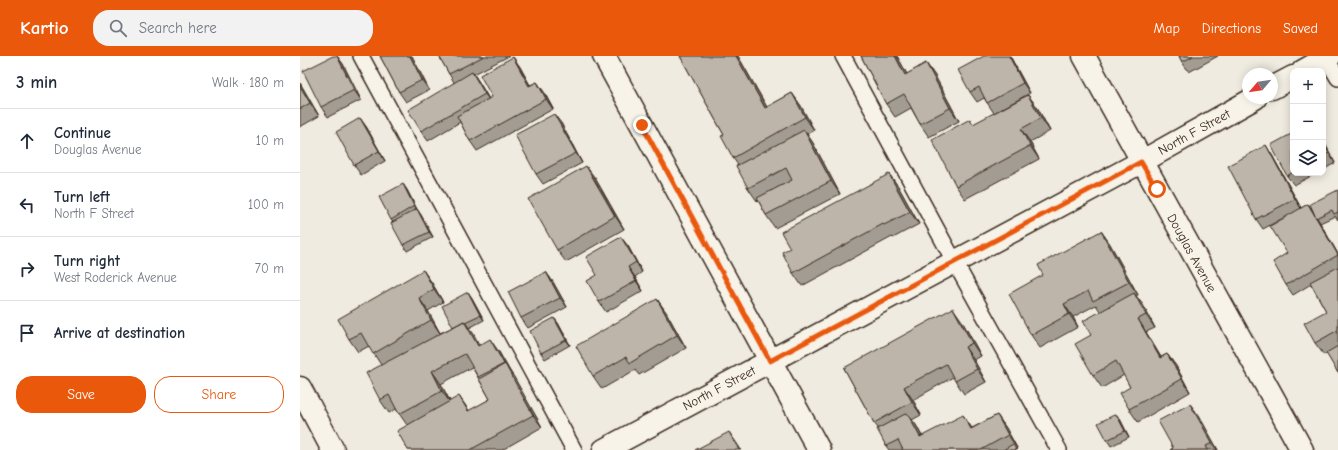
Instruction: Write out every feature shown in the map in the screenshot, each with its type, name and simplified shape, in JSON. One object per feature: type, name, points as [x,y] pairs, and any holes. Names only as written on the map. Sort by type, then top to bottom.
[{"type":"street","points":[[604,56],[819,450]]},
{"type":"street","name":"Douglas Avenue","points":[[1084,56],[1141,162],[1302,450]]},
{"type":"street","points":[[1308,68],[1327,57]]},
{"type":"street","points":[[1278,85],[1290,79]]},
{"type":"street","name":"North F Street","points":[[604,450],[1141,162],[1244,104]]},
{"type":"street","points":[[300,388],[333,450]]},
{"type":"lane","points":[[362,56],[574,450]]},
{"type":"lane","points":[[843,56],[954,261],[1060,450]]},
{"type":"lane","points":[[1327,57],[1338,78]]},
{"type":"building","points":[[333,56],[337,56],[354,90],[321,107],[303,71]]},
{"type":"building","points":[[380,56],[410,56],[422,80],[399,92]]},
{"type":"building","points":[[439,56],[484,56],[449,74]]},
{"type":"building","points":[[680,56],[736,56],[765,108],[792,93],[805,117],[733,158],[721,136],[724,135]]},
{"type":"building","points":[[861,56],[895,56],[905,75],[926,63],[950,108],[920,124],[904,94],[886,104]]},
{"type":"building","points":[[984,56],[1009,56],[1023,83],[987,103],[979,87],[970,92],[958,70]]},
{"type":"building","points":[[1179,56],[1193,56],[1182,62]]},
{"type":"building","points":[[513,57],[529,86],[537,82],[546,99],[470,141],[457,116],[492,97],[480,75]]},
{"type":"building","points":[[472,72],[485,94],[421,131],[408,110]]},
{"type":"building","points":[[300,86],[310,103],[300,109]]},
{"type":"building","points":[[1028,95],[1041,118],[1021,129],[1030,146],[956,186],[932,140],[970,119],[973,124]]},
{"type":"building","points":[[554,114],[576,153],[536,174],[515,135]]},
{"type":"building","points":[[360,118],[379,151],[354,165],[336,132]]},
{"type":"building","points":[[804,130],[831,181],[766,215],[757,198],[792,180],[786,168],[748,188],[736,166]]},
{"type":"building","points":[[1290,135],[1290,174],[1287,176],[1271,145]]},
{"type":"building","points":[[1266,145],[1295,199],[1256,219],[1228,166]]},
{"type":"building","points":[[586,166],[615,216],[557,250],[528,199]]},
{"type":"building","points":[[889,174],[910,212],[884,225],[883,224],[793,273],[782,252],[790,248],[781,232]]},
{"type":"building","points":[[403,184],[414,206],[391,220],[379,197]]},
{"type":"building","points":[[1338,190],[1338,212],[1334,214],[1332,210],[1316,218],[1310,204]]},
{"type":"building","points":[[1308,204],[1338,255],[1286,285],[1273,262],[1287,253],[1270,226]]},
{"type":"building","points":[[417,209],[429,232],[403,245],[391,223]]},
{"type":"building","points":[[1101,231],[1129,282],[1093,301],[1088,291],[1064,304],[1069,314],[1031,335],[1009,294],[1043,275],[1038,265]]},
{"type":"building","points":[[621,237],[636,262],[628,267],[636,281],[599,302],[587,281],[597,275],[586,257]]},
{"type":"building","points":[[1338,267],[1338,330],[1315,343],[1304,323],[1326,311],[1310,282]]},
{"type":"building","points":[[423,270],[434,289],[419,298],[431,320],[373,354],[361,333],[349,339],[338,319]]},
{"type":"building","points":[[546,272],[560,298],[521,318],[508,292]]},
{"type":"building","points":[[468,292],[480,315],[453,327],[442,306]]},
{"type":"building","points":[[1134,293],[1146,315],[1138,319],[1160,358],[1167,354],[1182,379],[1129,409],[1120,393],[1130,387],[1116,361],[1093,375],[1075,344],[1091,335],[1083,321]]},
{"type":"building","points":[[657,299],[677,335],[630,363],[626,357],[593,376],[576,346]]},
{"type":"building","points":[[953,308],[972,343],[965,347],[977,369],[955,381],[946,364],[904,387],[912,402],[874,423],[844,368]]},
{"type":"building","points":[[554,318],[566,340],[541,353],[530,331]]},
{"type":"building","points":[[464,321],[478,346],[490,339],[504,364],[478,377],[465,354],[432,371],[442,391],[399,414],[389,395],[380,400],[366,373]]},
{"type":"building","points":[[1338,346],[1338,373],[1326,353]]},
{"type":"building","points":[[505,364],[533,415],[470,450],[408,450],[397,431],[459,396],[468,411],[490,399],[479,379]]},
{"type":"building","points":[[1190,404],[1212,443],[1206,446],[1208,450],[1170,450],[1173,448],[1158,421]]},
{"type":"building","points":[[907,413],[920,437],[963,415],[971,429],[997,415],[1008,435],[981,450],[903,450],[898,440],[886,446],[877,429]]},
{"type":"building","points":[[1116,414],[1125,431],[1107,440],[1098,423]]},
{"type":"building","points":[[729,432],[739,450],[695,450]]},
{"type":"building","points":[[1013,444],[1016,450],[1003,450]]},
{"type":"route","points":[[642,125],[770,361],[1141,162],[1157,189]]}]
